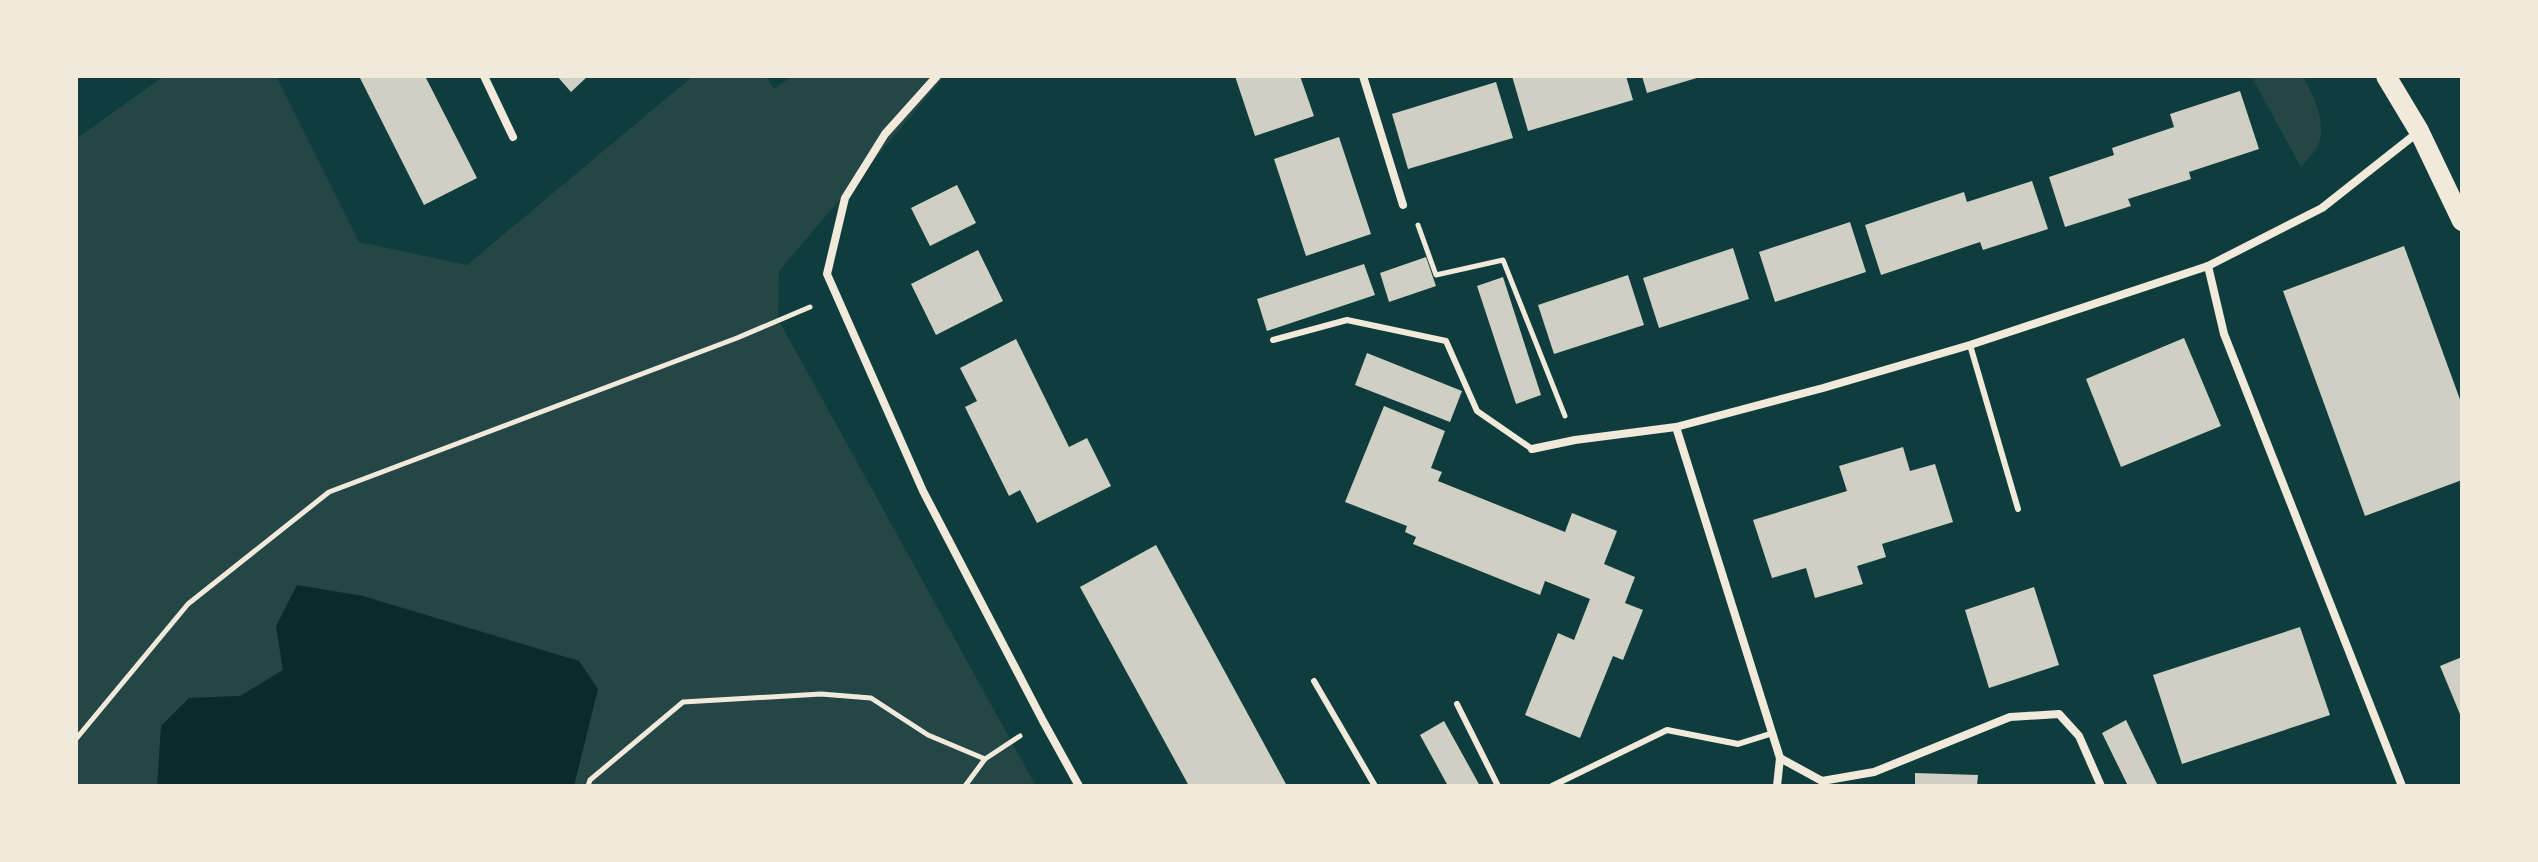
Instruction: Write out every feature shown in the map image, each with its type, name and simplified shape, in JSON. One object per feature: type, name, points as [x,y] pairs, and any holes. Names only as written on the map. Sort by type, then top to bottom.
[{"type":"main road","points":[[2386,76],[2419,131],[2462,221]]},
{"type":"street","points":[[484,76],[513,137]]},
{"type":"street","points":[[937,76],[885,134],[845,198],[827,274],[923,491],[1079,786]]},
{"type":"street","points":[[1363,76],[1403,205]]},
{"type":"street","points":[[1532,449],[1575,440],[1676,427],[1970,345],[2208,266],[2322,208],[2419,131]]},
{"type":"street","points":[[2208,266],[2224,334],[2402,786]]},
{"type":"street","points":[[1676,427],[1773,733],[1780,758],[1777,786]]},
{"type":"street","points":[[1780,758],[1822,781],[1835,779],[1874,772],[2010,717],[2059,714],[2079,736],[2101,786]]},
{"type":"lane","points":[[1273,340],[1347,320],[1446,341],[1477,411],[1532,449]]},
{"type":"lane","points":[[1970,345],[2018,509]]},
{"type":"lane","points":[[1314,681],[1375,786]]},
{"type":"lane","points":[[1457,704],[1498,786]]},
{"type":"lane","points":[[1552,786],[1667,730],[1738,744],[1773,733]]},
{"type":"path","points":[[1403,205],[1418,225],[1436,275],[1503,260],[1575,440]]},
{"type":"path","points":[[76,739],[188,604],[329,492],[737,338],[837,296]]},
{"type":"path","points":[[589,783],[683,702],[821,694],[871,698],[928,735],[985,759]]},
{"type":"path","points":[[965,786],[985,759],[1043,721]]},
{"type":"shaded area","points":[[164,76],[276,76],[359,242],[467,265],[693,76],[766,76],[774,89],[792,76],[945,76],[779,271],[778,319],[1036,786],[76,786],[76,139]]},
{"type":"shaded area","points":[[2251,76],[2302,76],[2307,83],[2315,100],[2321,129],[2318,146],[2301,167]]},
{"type":"shaded area","points":[[297,585],[363,596],[579,661],[598,689],[574,786],[157,786],[161,726],[189,698],[240,696],[283,670],[276,626]]},
{"type":"building","points":[[359,76],[425,76],[477,178],[424,205]]},
{"type":"building","points":[[557,76],[588,76],[571,92]]},
{"type":"building","points":[[1235,76],[1300,76],[1314,116],[1255,136]]},
{"type":"building","points":[[1512,76],[1626,76],[1633,100],[1528,131]]},
{"type":"building","points":[[1642,76],[1700,76],[1700,77],[1647,93]]},
{"type":"building","points":[[1496,82],[1513,138],[1408,169],[1392,114]]},
{"type":"building","points":[[2240,91],[2259,149],[2189,172],[2191,179],[2128,199],[2131,206],[2065,227],[2049,177],[2114,155],[2112,148],[2174,127],[2170,114]]},
{"type":"building","points":[[1339,137],[1371,234],[1306,256],[1274,159]]},
{"type":"building","points":[[2032,181],[2048,229],[1983,250],[1980,242],[1881,275],[1865,225],[1964,192],[1967,202]]},
{"type":"building","points":[[957,185],[976,223],[930,246],[911,208]]},
{"type":"building","points":[[1850,222],[1866,272],[1775,302],[1759,252]]},
{"type":"building","points":[[2404,246],[2462,405],[2462,480],[2365,516],[2283,291]]},
{"type":"building","points":[[1733,248],[1749,299],[1659,328],[1643,278]]},
{"type":"building","points":[[978,250],[1003,301],[936,335],[911,284]]},
{"type":"building","points":[[1426,257],[1436,286],[1389,302],[1380,273]]},
{"type":"building","points":[[1364,264],[1375,295],[1267,331],[1257,299]]},
{"type":"building","points":[[1628,275],[1644,325],[1554,354],[1538,305]]},
{"type":"building","points":[[1503,277],[1541,395],[1516,404],[1477,286]]},
{"type":"building","points":[[2184,338],[2221,426],[2121,467],[2086,379]]},
{"type":"building","points":[[1016,339],[1069,447],[1087,438],[1111,486],[1037,523],[1020,490],[1009,496],[965,407],[977,401],[960,368]]},
{"type":"building","points":[[1367,353],[1462,391],[1450,422],[1355,385]]},
{"type":"building","points":[[1384,406],[1445,431],[1431,468],[1442,472],[1438,481],[1565,532],[1572,513],[1617,531],[1604,564],[1635,577],[1625,603],[1643,610],[1623,660],[1613,656],[1580,738],[1525,715],[1558,633],[1574,640],[1590,599],[1545,581],[1540,595],[1413,544],[1416,537],[1405,532],[1407,526],[1345,502]]},
{"type":"building","points":[[1903,447],[1910,471],[1935,464],[1953,522],[1882,544],[1886,557],[1857,566],[1863,584],[1815,598],[1806,568],[1772,578],[1753,520],[1847,491],[1839,466]]},
{"type":"building","points":[[1156,545],[1287,786],[1189,786],[1080,587]]},
{"type":"building","points":[[2034,587],[2059,665],[1989,688],[1965,610]]},
{"type":"building","points":[[2300,627],[2330,715],[2182,764],[2153,675]]},
{"type":"building","points":[[2462,657],[2462,719],[2440,666]]},
{"type":"building","points":[[2126,720],[2158,786],[2128,786],[2102,733]]},
{"type":"building","points":[[1444,721],[1480,786],[1448,786],[1420,735]]},
{"type":"building","points":[[1915,773],[1978,775],[1977,786],[1915,786]]}]
